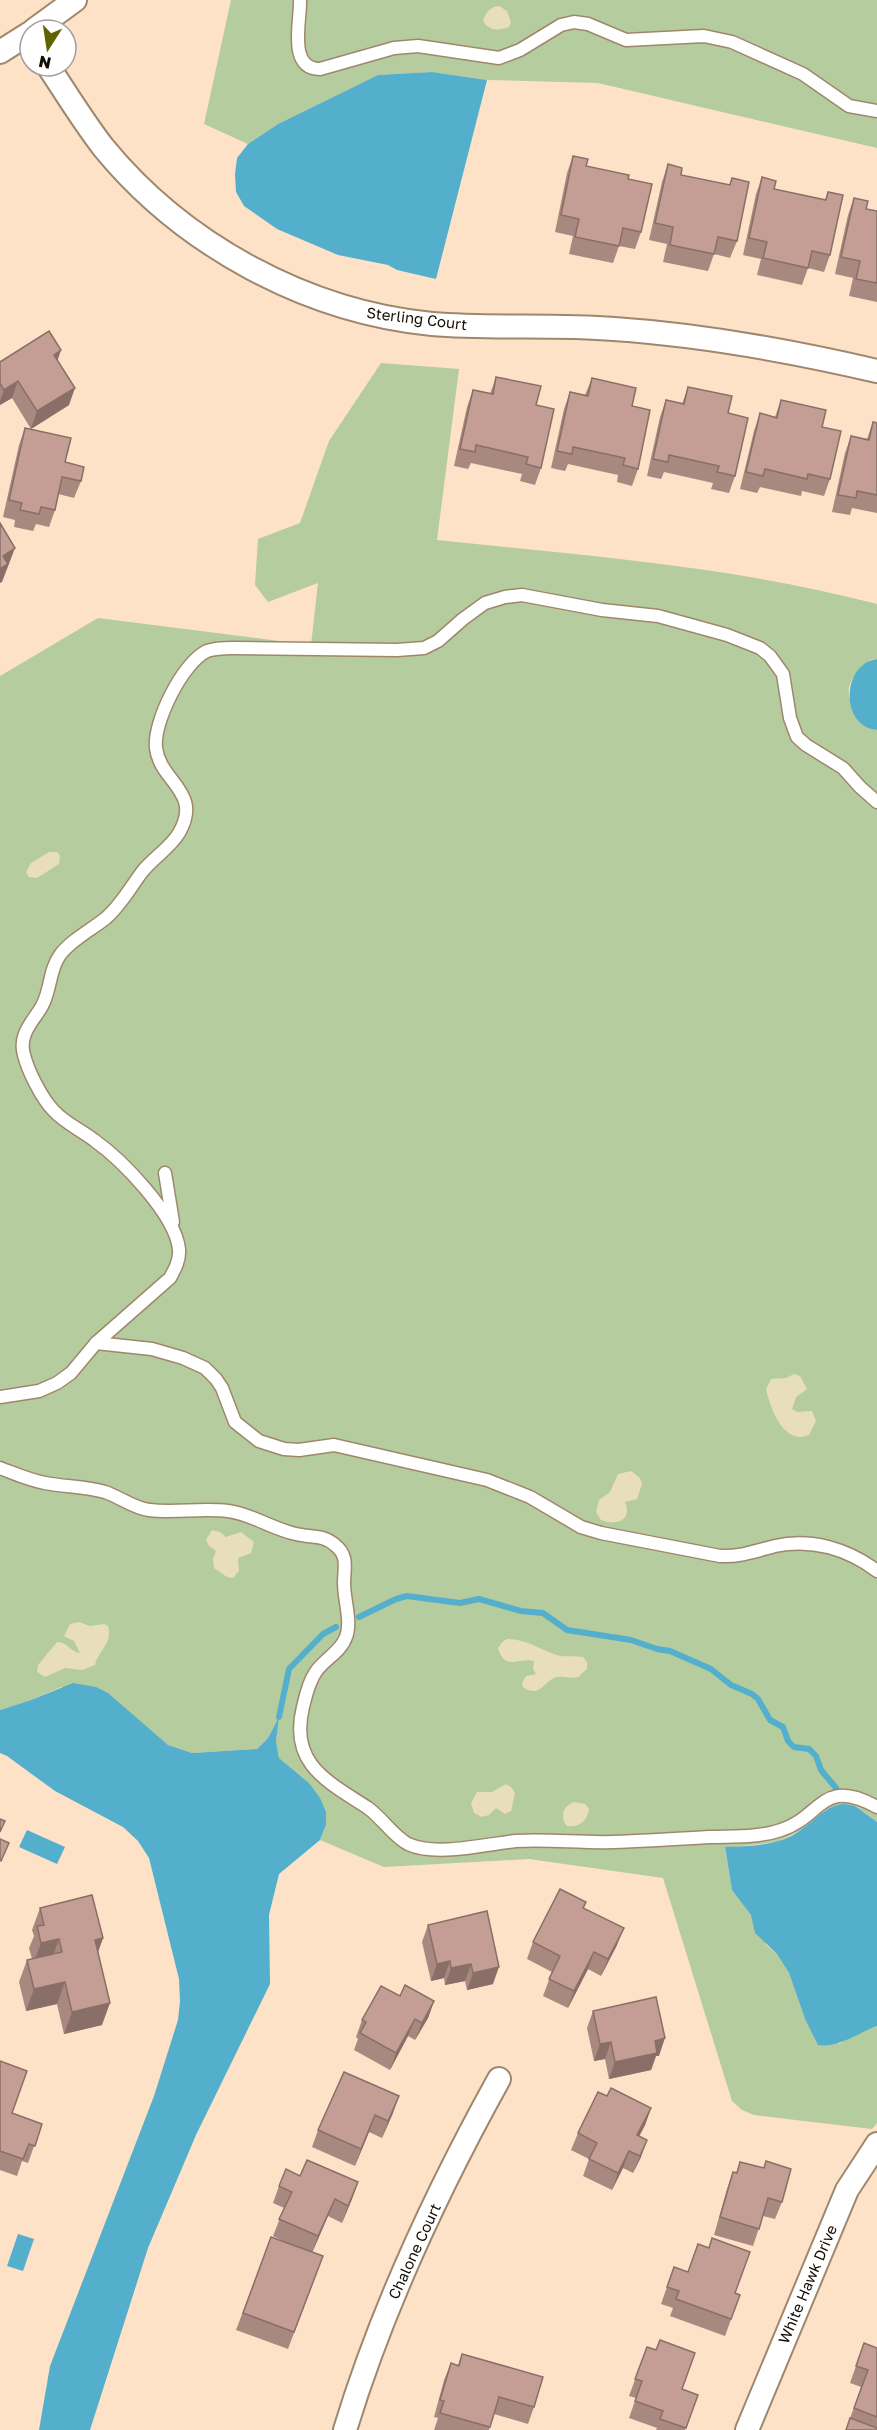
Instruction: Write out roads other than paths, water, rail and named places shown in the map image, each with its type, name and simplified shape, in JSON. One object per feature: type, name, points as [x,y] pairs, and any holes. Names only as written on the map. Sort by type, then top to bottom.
[{"type":"street","points":[[52,18],[75,0]]},
{"type":"street","points":[[0,52],[18,42]]},
{"type":"street","name":"Sterling Court","points":[[56,78],[104,148],[174,218],[231,256],[280,283],[322,299],[385,317],[432,324],[613,329],[715,339],[822,358],[877,371]]},
{"type":"street","name":"Chalone Court","points":[[345,2430],[368,2359],[407,2263],[499,2079]]},
{"type":"street","name":"White Hawk Drive","points":[[747,2430],[847,2190],[877,2144]]},
{"type":"lane","points":[[300,0],[298,44],[302,59],[307,66],[314,69],[394,48],[418,46],[499,58],[520,50],[561,25],[574,22],[588,24],[626,40],[704,36],[732,42],[803,74],[849,106],[877,111]]},
{"type":"lane","points":[[176,1235],[162,1209],[135,1178],[94,1140],[52,1110],[24,1054],[23,1042],[26,1030],[46,997],[52,971],[59,956],[70,944],[120,904],[141,873],[176,838],[182,826],[186,813],[184,796],[178,784],[163,768],[156,742],[161,720],[180,676],[190,663],[209,650],[234,648],[397,650],[431,646],[484,603],[522,595],[602,610],[658,616],[727,635],[760,648],[777,664],[783,674],[790,718],[797,737],[843,768],[867,794],[877,801]]},
{"type":"lane","points":[[0,1397],[39,1391],[57,1383],[70,1373],[96,1343],[170,1278],[177,1266],[180,1251],[165,1173]]},
{"type":"lane","points":[[96,1343],[152,1349],[183,1358],[205,1368],[222,1388],[235,1422],[242,1430],[259,1441],[284,1449],[299,1450],[334,1445],[487,1480],[530,1497],[581,1527],[601,1533],[720,1556],[738,1557],[791,1544],[814,1545],[854,1555],[877,1571]]},
{"type":"lane","points":[[0,1468],[25,1479],[48,1484],[79,1486],[107,1493],[139,1508],[149,1510],[231,1511],[301,1536],[314,1535],[327,1539],[343,1552],[346,1563],[344,1583],[347,1635],[340,1647],[318,1669],[308,1684],[300,1719],[300,1740],[306,1758],[321,1777],[378,1815],[408,1844],[450,1849],[519,1841],[612,1842],[757,1835],[785,1829],[817,1806],[836,1797],[856,1797],[877,1807]]},
{"type":"water","points":[[432,72],[487,80],[436,279],[397,270],[388,265],[338,255],[277,229],[244,206],[236,192],[235,174],[237,158],[248,144],[278,124],[378,75]]},
{"type":"water","points":[[877,659],[877,730],[865,726],[856,718],[851,708],[850,695],[851,683],[857,672],[865,663]]},
{"type":"water","points":[[73,1683],[96,1687],[108,1693],[168,1745],[192,1753],[257,1749],[268,1738],[279,1717],[276,1741],[279,1758],[309,1783],[320,1798],[326,1812],[326,1825],[320,1840],[279,1874],[269,1915],[270,1984],[196,2135],[148,2248],[90,2430],[39,2430],[50,2366],[154,2096],[178,2020],[180,2001],[179,1979],[149,1858],[138,1841],[123,1827],[55,1791],[0,1753],[0,1710]]},
{"type":"water","points":[[844,1804],[855,1806],[877,1822],[877,2026],[841,2042],[818,2045],[805,2019],[789,1973],[777,1954],[755,1933],[751,1915],[732,1890],[725,1847],[758,1845],[782,1840],[796,1833],[822,1813]]},
{"type":"water","points":[[27,1830],[65,1847],[57,1864],[19,1847]]},
{"type":"water","points":[[18,2234],[34,2239],[23,2271],[7,2266]]},
{"type":"waterway","points":[[359,1617],[407,1596],[460,1603],[479,1599],[521,1611],[543,1613],[567,1630],[631,1640],[670,1651],[711,1669],[731,1685],[752,1694],[758,1699],[770,1720],[783,1727],[788,1741],[794,1747],[809,1749],[816,1756],[821,1770],[836,1788]]},
{"type":"waterway","points":[[279,1717],[289,1669],[323,1634],[336,1627]]}]
